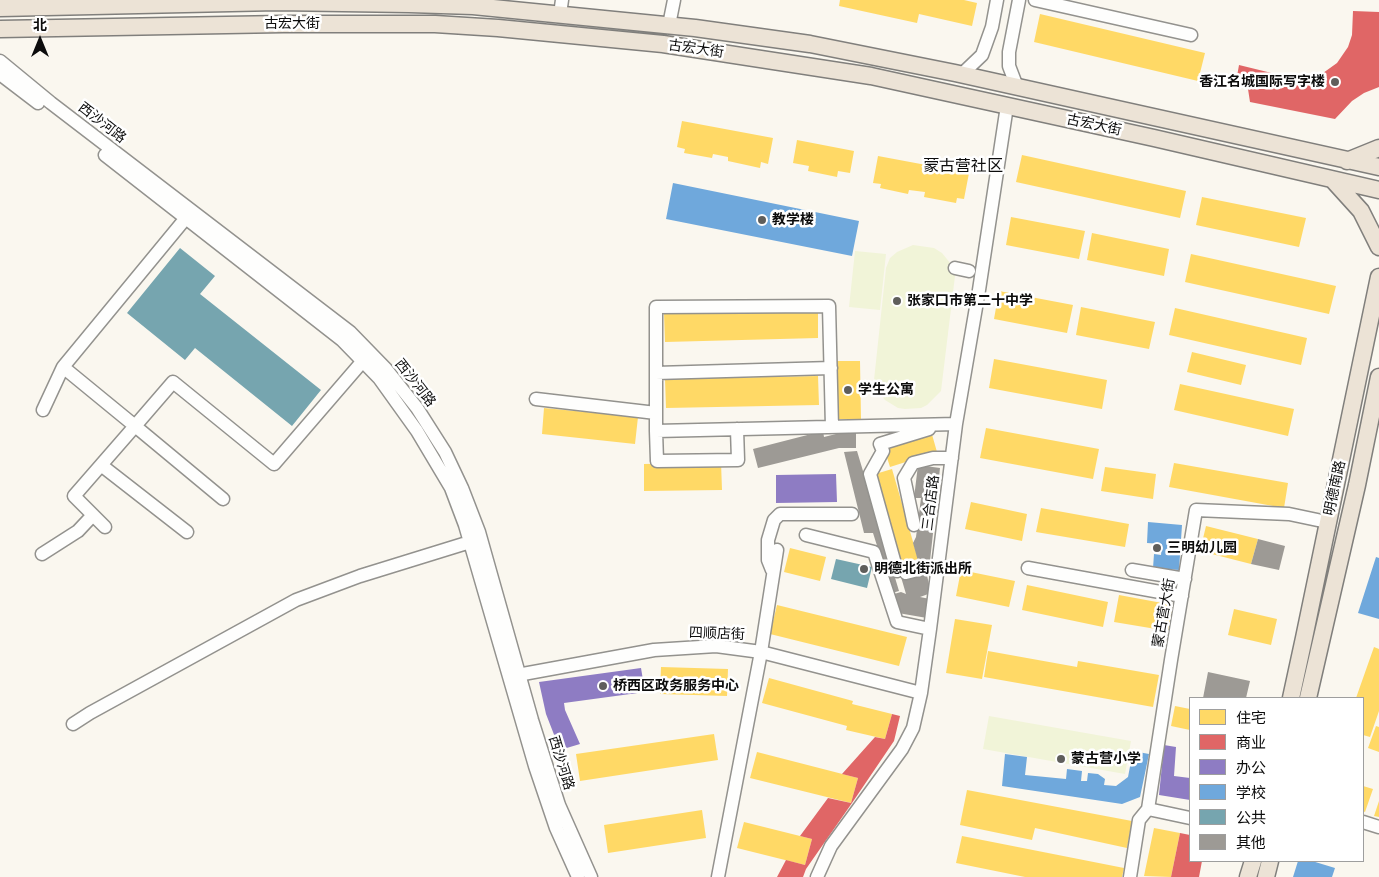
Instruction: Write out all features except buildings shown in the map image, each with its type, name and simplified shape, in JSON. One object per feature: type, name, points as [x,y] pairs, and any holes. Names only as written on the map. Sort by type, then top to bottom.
[{"type":"main road","name":"古宏大街","points":[[0,8],[164,2],[561,7],[669,25],[810,44],[1104,106],[1347,162],[1379,167]]},
{"type":"main road","name":"古宏大街","points":[[0,30],[283,24],[435,24],[498,28],[663,44],[871,76],[1379,190]]},
{"type":"main road","points":[[1100,127],[1104,106]]},
{"type":"main road","points":[[1347,162],[1379,148]]},
{"type":"main road","points":[[1332,179],[1362,211],[1379,247]]},
{"type":"main road","name":"明德南路","points":[[1290,697],[1374,323],[1379,277]]},
{"type":"main road","name":"明德南路","points":[[1308,697],[1357,485],[1379,377]]},
{"type":"main road","points":[[1248,877],[1253,862]]},
{"type":"main road","points":[[1266,877],[1270,862]]},
{"type":"street","points":[[669,25],[674,0]]},
{"type":"street","points":[[961,75],[982,54],[992,27],[997,0]]},
{"type":"street","points":[[1017,87],[1009,66],[1009,52],[1020,0]]},
{"type":"street","points":[[1035,0],[1191,35]]},
{"type":"street","name":"西沙河路","points":[[0,61],[189,214]]},
{"type":"street","name":"西沙河路","points":[[0,74],[350,332],[422,440],[451,488],[466,525],[514,676],[559,805],[591,877]]},
{"type":"street","name":"三合店路","points":[[817,877],[832,846],[902,749],[913,728],[921,694],[939,569],[956,424],[979,290],[977,254],[1007,106]]},
{"type":"street","points":[[43,410],[63,367],[189,214]]},
{"type":"street","points":[[955,268],[969,271]]},
{"type":"street","points":[[966,289],[979,290]]},
{"type":"street","points":[[738,429],[738,460],[657,461],[656,307],[829,306],[832,427]]},
{"type":"street","points":[[105,527],[74,496],[173,382],[274,464],[366,357]]},
{"type":"street","name":"西沙河路","points":[[366,357],[386,369],[417,408],[444,452],[462,488],[479,532],[535,766],[553,819],[578,877]]},
{"type":"street","points":[[63,367],[224,499]]},
{"type":"street","points":[[656,372],[831,368]]},
{"type":"street","points":[[536,399],[656,413]]},
{"type":"street","points":[[656,431],[956,424]]},
{"type":"street","points":[[893,425],[893,440]]},
{"type":"street","points":[[929,429],[880,444],[883,451],[870,474],[901,572],[926,568],[939,569]]},
{"type":"street","points":[[914,525],[904,478],[913,463],[933,458],[952,458]]},
{"type":"street","points":[[101,465],[187,532]]},
{"type":"street","name":"蒙古营大街","points":[[1130,877],[1140,820],[1148,809],[1196,510],[1289,514],[1328,522]]},
{"type":"street","points":[[774,574],[768,560],[768,540],[774,520],[780,514],[852,514]]},
{"type":"street","points":[[42,554],[78,531],[93,515]]},
{"type":"street","points":[[806,535],[874,552],[897,622],[930,629]]},
{"type":"street","points":[[73,724],[98,708],[296,600],[360,576],[470,542]]},
{"type":"street","points":[[718,877],[777,550]]},
{"type":"street","points":[[1028,568],[1182,596]]},
{"type":"street","points":[[1132,570],[1185,579]]},
{"type":"street","name":"四顺店街","points":[[514,676],[654,650],[716,646],[760,652],[921,694]]},
{"type":"street","points":[[1148,809],[1189,818]]},
{"type":"street","points":[[1364,822],[1379,827]]},
{"type":"green space","points":[[913,245],[934,248],[942,253],[951,264],[955,276],[941,391],[927,405],[921,408],[905,409],[898,408],[885,400],[874,380],[886,268],[890,258],[897,252]]},
{"type":"green space","points":[[855,251],[886,254],[880,310],[849,307]]},
{"type":"green space","points":[[989,716],[1131,741],[1125,774],[983,749]]},
{"type":"place","name":"香江名城国际写字楼","points":[[1335,82]]},
{"type":"place","name":"教学楼","points":[[762,220]]},
{"type":"place","name":"张家口市第二十中学","points":[[897,301]]},
{"type":"place","name":"学生公寓","points":[[848,390]]},
{"type":"place","name":"三明幼儿园","points":[[1157,548]]},
{"type":"place","name":"明德北街派出所","points":[[864,569]]},
{"type":"place","name":"桥西区政务服务中心","points":[[603,686]]},
{"type":"place","name":"蒙古营小学","points":[[1061,759]]},
{"type":"district","name":"蒙古营社区","points":[[963,166]]}]
